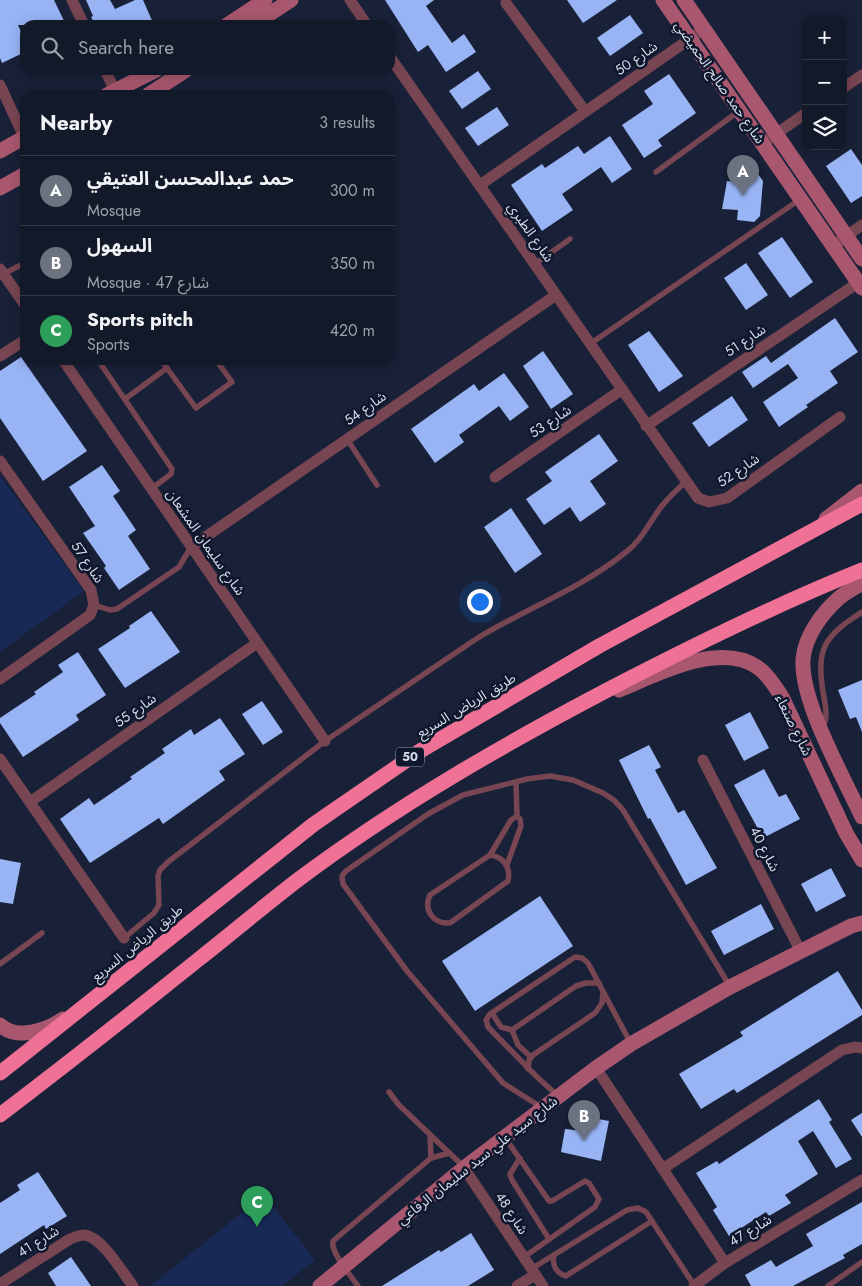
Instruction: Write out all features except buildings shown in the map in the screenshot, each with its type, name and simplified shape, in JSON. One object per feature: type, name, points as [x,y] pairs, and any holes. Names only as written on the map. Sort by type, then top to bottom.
[{"type":"highway","name":"طريق الرياض السريع","points":[[0,1073],[314,824],[420,751],[599,646],[862,504]]},
{"type":"highway","points":[[0,1115],[300,879],[402,808],[487,756],[683,651],[774,608],[862,570]]},
{"type":"street","points":[[72,0],[82,20]]},
{"type":"street","points":[[235,20],[265,0]]},
{"type":"street","points":[[261,20],[291,0]]},
{"type":"street","points":[[350,0],[364,20]]},
{"type":"street","name":"شارع حمد صالح الحميضي","points":[[663,0],[741,110],[833,246],[861,283]]},
{"type":"street","name":"شارع حمد صالح الحميضي","points":[[684,0],[862,259]]},
{"type":"street","points":[[506,3],[586,111]]},
{"type":"street","name":"شارع 50","points":[[480,185],[704,29]]},
{"type":"street","name":"شارع الطبري","points":[[395,65],[646,426]]},
{"type":"street","points":[[106,75],[110,90]]},
{"type":"street","points":[[117,90],[146,75]]},
{"type":"street","points":[[156,90],[178,75]]},
{"type":"street","points":[[847,85],[862,76]]},
{"type":"street","points":[[0,85],[20,127]]},
{"type":"street","points":[[763,143],[802,116]]},
{"type":"street","points":[[0,151],[20,140]]},
{"type":"street","points":[[0,188],[20,177]]},
{"type":"street","points":[[833,246],[862,225]]},
{"type":"street","points":[[2,271],[20,298]]},
{"type":"street","name":"شارع 51","points":[[646,426],[861,283]]},
{"type":"street","name":"شارع 54","points":[[191,546],[556,295]]},
{"type":"street","points":[[0,356],[20,343]]},
{"type":"street","name":"شارع سليمان المشعان","points":[[66,365],[325,740]]},
{"type":"street","name":"شارع 53","points":[[495,477],[621,390]]},
{"type":"street","name":"شارع 52","points":[[646,426],[693,493],[704,501],[709,502],[727,498],[840,417]]},
{"type":"street","name":"شارع 57","points":[[0,462],[91,590],[94,605],[90,615],[0,680]]},
{"type":"street","points":[[802,537],[862,491]]},
{"type":"street","name":"شارع صنعاء","points":[[862,583],[840,597],[824,613],[811,633],[803,659],[805,686],[822,731],[862,817]]},
{"type":"street","name":"شارع 55","points":[[30,802],[257,643]]},
{"type":"street","name":"شارع صنعاء","points":[[566,712],[684,664],[705,658],[740,660],[757,667],[769,679],[782,697],[846,833],[862,860]]},
{"type":"street","points":[[803,744],[809,736],[822,731]]},
{"type":"street","points":[[0,760],[124,938]]},
{"type":"street","name":"شارع 40","points":[[703,760],[800,952]]},
{"type":"street","name":"شارع سيد علي سيد سليمان الرفاعي","points":[[320,1286],[464,1168],[596,1068],[632,1044],[730,987],[858,922]]},
{"type":"street","points":[[0,1025],[3,1028],[18,1033],[35,1031],[54,1025],[107,988]]},
{"type":"street","points":[[664,1168],[842,1050],[855,1047],[862,1048]]},
{"type":"street","name":"شارع 47","points":[[596,1068],[664,1168],[725,1263],[862,1180]]},
{"type":"street","name":"شارع 48","points":[[464,1168],[543,1286]]},
{"type":"street","name":"شارع 41","points":[[0,1284],[70,1239],[79,1235],[86,1235],[102,1244],[133,1286]]},
{"type":"street","points":[[694,1286],[725,1263]]},
{"type":"street","points":[[518,1286],[533,1272]]},
{"type":"lane","points":[[656,172],[741,110]]},
{"type":"lane","points":[[590,344],[801,198]]},
{"type":"lane","points":[[535,264],[570,239]]},
{"type":"lane","points":[[2,271],[20,264]]},
{"type":"lane","points":[[101,365],[172,469],[171,474],[151,489]]},
{"type":"lane","points":[[165,365],[196,408],[232,382],[220,365]]},
{"type":"lane","points":[[124,399],[167,368]]},
{"type":"lane","points":[[347,439],[377,485]]},
{"type":"lane","points":[[124,938],[154,913],[159,905],[158,876],[160,870],[325,740],[501,623],[595,575],[640,540],[661,506],[685,482]]},
{"type":"lane","points":[[94,605],[110,610],[117,609],[179,567],[191,546]]},
{"type":"lane","points":[[822,731],[827,716],[821,678],[822,652],[826,643],[839,628],[862,612]]},
{"type":"lane","points":[[542,1108],[503,1083],[407,971],[343,884],[342,876],[346,871],[428,814],[463,795],[550,776],[573,780],[603,793],[614,800],[623,810],[730,987]]},
{"type":"lane","points":[[516,782],[517,816],[520,819],[521,826],[507,865],[508,881],[450,923],[445,923],[432,917],[428,909],[430,895],[490,855],[511,820],[517,816]]},
{"type":"lane","points":[[490,855],[499,858],[507,865]]},
{"type":"lane","points":[[0,964],[42,933]]},
{"type":"lane","points":[[558,1096],[488,1027],[486,1020],[492,1013],[575,956],[582,958],[588,963],[632,1044]]},
{"type":"lane","points":[[512,1030],[576,986],[586,983],[599,983]]},
{"type":"lane","points":[[528,1068],[531,1057],[595,1013],[602,1003],[603,992]]},
{"type":"lane","points":[[492,1013],[502,1027],[512,1030]]},
{"type":"lane","points":[[512,1030],[518,1045],[531,1057]]},
{"type":"lane","points":[[389,1092],[399,1105],[464,1168]]},
{"type":"lane","points":[[430,1135],[431,1158]]},
{"type":"lane","points":[[505,1137],[549,1201],[552,1201],[584,1180],[589,1183],[599,1199],[595,1207],[523,1258]]},
{"type":"lane","points":[[358,1286],[333,1249],[332,1241],[431,1158],[449,1153]]},
{"type":"lane","points":[[520,1158],[510,1174],[511,1177],[550,1239]]},
{"type":"lane","points":[[533,1272],[554,1255],[630,1208],[642,1210],[652,1221],[694,1286]]},
{"type":"lane","points":[[554,1255],[554,1267],[559,1273],[566,1276],[652,1221]]},
{"type":"lane","points":[[828,1286],[862,1262]]},
{"type":"shaded area","points":[[0,476],[84,591],[0,652]]},
{"type":"shaded area","points":[[264,1195],[315,1260],[282,1286],[150,1286]]},
{"type":"place","name":"حمد عبدالمحسن العتيقي","points":[[743,196]]},
{"type":"place","name":"السهول","points":[[584,1141]]},
{"type":"place","name":"Sports pitch","points":[[257,1227]]}]
